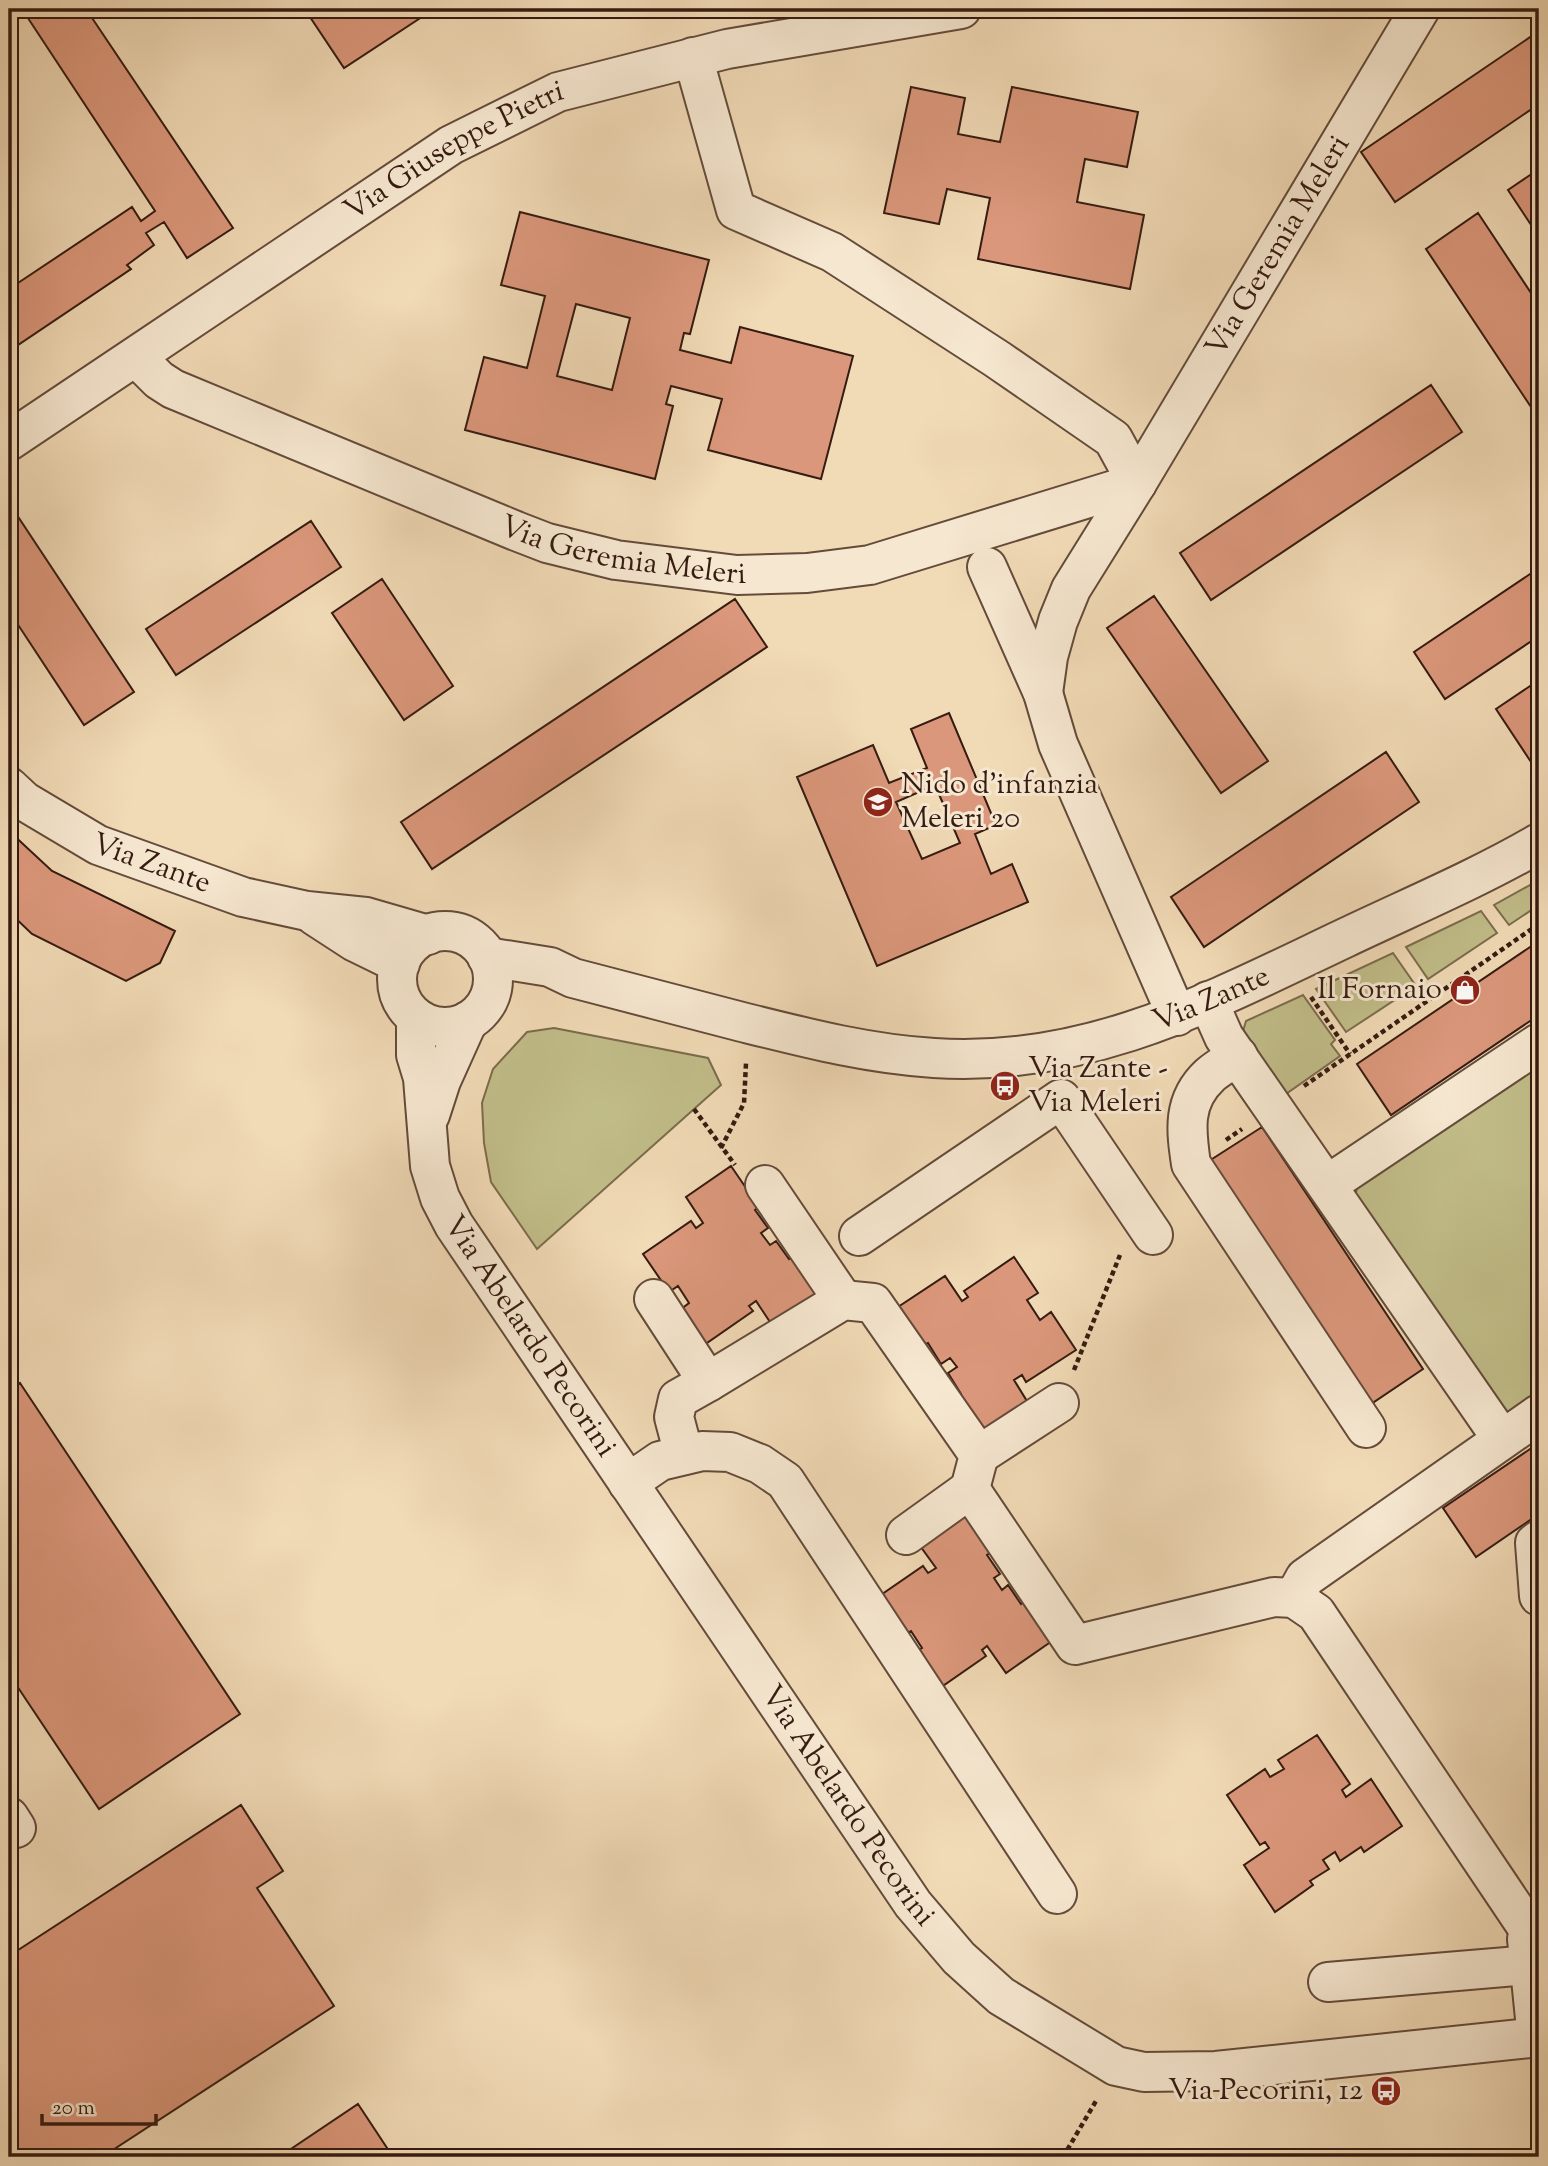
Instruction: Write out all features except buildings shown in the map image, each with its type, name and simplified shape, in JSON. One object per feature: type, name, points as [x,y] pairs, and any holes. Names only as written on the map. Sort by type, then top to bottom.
[{"type":"street","name":"Via Giuseppe Pietri","points":[[9,441],[451,145],[558,92],[693,57],[961,9]]},
{"type":"street","name":"Via Geremia Meleri","points":[[1042,693],[1058,621],[1071,589],[1420,9]]},
{"type":"street","points":[[693,57],[735,208],[739,212],[832,252],[997,359],[1113,439],[1137,483]]},
{"type":"street","name":"Via Geremia Meleri","points":[[136,357],[159,380],[173,389],[547,543],[617,560],[737,575],[840,570],[870,565],[1137,483]]},
{"type":"street","name":"Via Geremia Meleri","points":[[987,566],[1042,693],[1058,744],[1193,1008],[1224,1037],[1238,1056],[1502,1439]]},
{"type":"street","name":"Via Zante","points":[[9,787],[24,801],[98,845],[243,897],[307,911],[366,917],[428,935],[444,931],[462,934],[481,948],[482,990],[451,1027],[427,1024],[416,1018]]},
{"type":"street","name":"Via Zante","points":[[482,990],[573,978],[834,1045],[883,1053],[936,1058],[994,1058],[1044,1054],[1117,1037],[1193,1008],[1466,881],[1539,843]]},
{"type":"street","name":"Via Zante","points":[[307,911],[355,942],[400,964]]},
{"type":"street","points":[[416,1018],[399,994],[397,976],[408,948],[428,935]]},
{"type":"street","name":"Via Abelardo Pecorini","points":[[427,1127],[441,1081],[482,990]]},
{"type":"street","name":"Via Abelardo Pecorini","points":[[416,1018],[416,1055],[422,1078],[430,1166],[440,1198],[454,1225],[913,1904],[959,1958],[1001,1996],[1064,2035],[1116,2066],[1144,2072],[1229,2070],[1538,2037]]},
{"type":"street","points":[[1327,1185],[1539,1043]]},
{"type":"street","points":[[1238,1056],[1210,1075],[1191,1099],[1186,1129],[1191,1164],[1366,1428]]},
{"type":"street","points":[[859,1236],[1050,1091],[1153,1235]]},
{"type":"street","points":[[765,1185],[843,1300]]},
{"type":"street","points":[[654,1299],[708,1382]]},
{"type":"street","points":[[684,1455],[674,1417],[677,1399],[843,1300],[873,1303],[975,1472],[1075,1646],[1275,1597],[1294,1598],[1317,1613],[1533,1913],[1529,1965],[1538,2037]]},
{"type":"street","points":[[906,1535],[975,1472],[1059,1404]]},
{"type":"street","points":[[1294,1598],[1305,1578],[1539,1414]]},
{"type":"street","points":[[628,1483],[660,1461],[702,1451],[730,1452],[760,1464],[785,1481],[1056,1894]]},
{"type":"street","points":[[1539,1540],[1535,1543],[1539,1596]]},
{"type":"street","points":[[1328,1982],[1529,1965]]},
{"type":"path","points":[[1191,1164],[1539,924]]},
{"type":"path","points":[[1289,965],[1350,1054]]},
{"type":"path","points":[[721,1148],[744,1103],[748,1023]]},
{"type":"path","points":[[694,1109],[743,1174],[765,1185]]},
{"type":"path","points":[[1059,1404],[1119,1257]]},
{"type":"path","points":[[1063,2157],[1096,2101]]},
{"type":"shaded area","points":[[1539,880],[1539,905],[1509,925],[1494,905]]},
{"type":"shaded area","points":[[1481,911],[1497,933],[1428,979],[1406,947]]},
{"type":"shaded area","points":[[1393,953],[1416,986],[1346,1032],[1316,989]]},
{"type":"shaded area","points":[[1303,995],[1335,1040],[1331,1044],[1340,1056],[1283,1096],[1243,1031],[1246,1021]]},
{"type":"shaded area","points":[[554,1028],[708,1058],[721,1085],[537,1249],[491,1182],[484,1143],[482,1103],[493,1069],[527,1032]]},
{"type":"shaded area","points":[[1539,1058],[1539,1403],[1505,1415],[1355,1196],[1358,1185]]},
{"type":"place","name":"Nido d'infanzia Meleri 20","points":[[878,802]]},
{"type":"place","name":"Il Fornaio","points":[[1465,990]]},
{"type":"place","name":"Via Zante - Via Meleri","points":[[1005,1086]]},
{"type":"place","name":"Via Pecorini, 12","points":[[1386,2091]]}]
